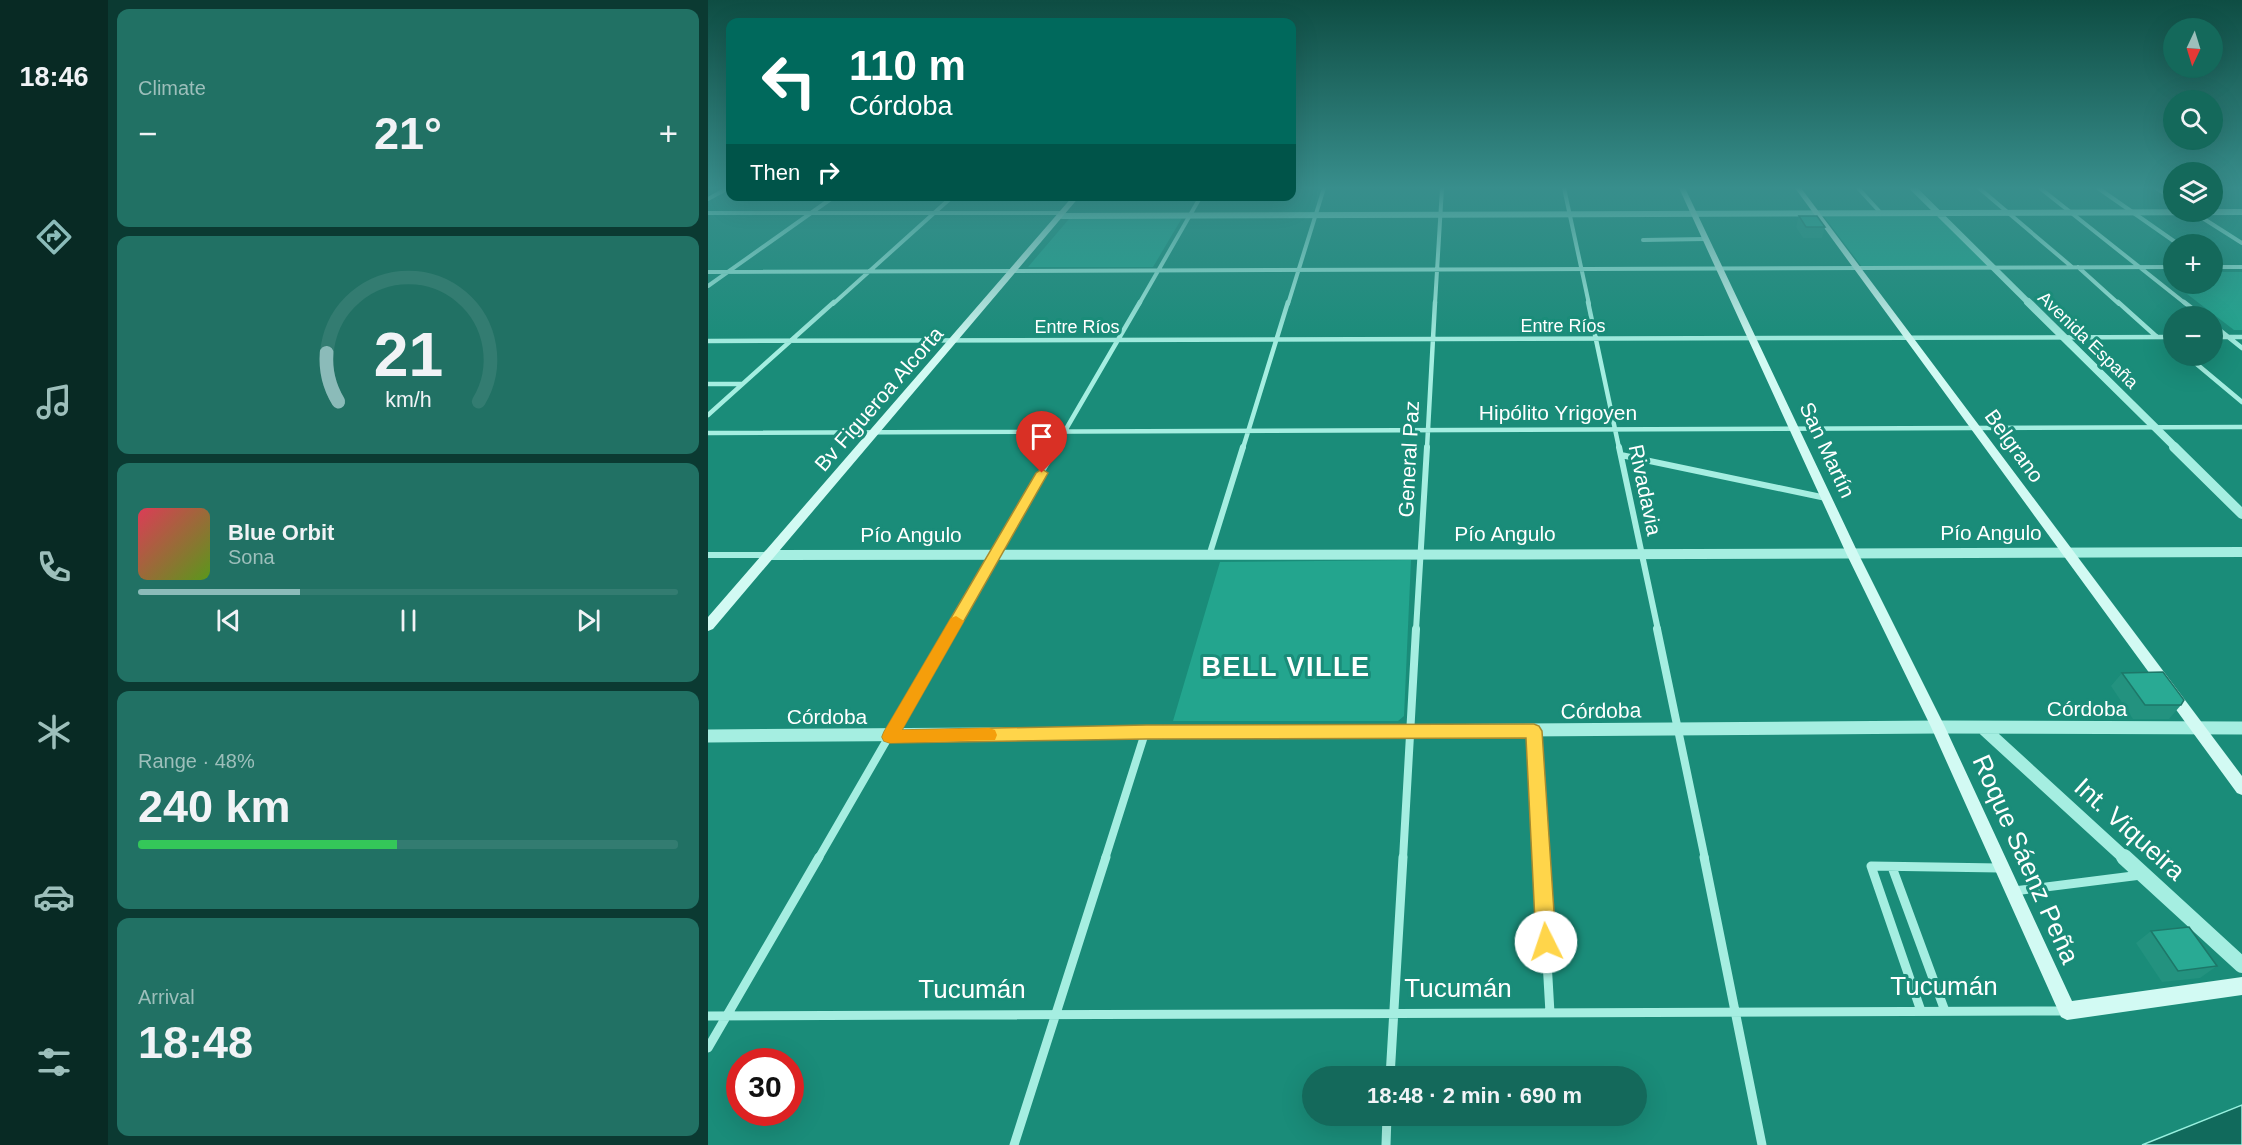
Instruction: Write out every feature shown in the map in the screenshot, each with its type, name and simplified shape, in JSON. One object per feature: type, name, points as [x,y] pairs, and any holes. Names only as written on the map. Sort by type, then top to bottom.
[{"type":"main road","name":"Bv Figueroa Alcorta","points":[[708,626],[1038,241]]},
{"type":"main road","name":"San Martín","points":[[1707,241],[1829,498],[1852,553],[1938,727]]},
{"type":"main road","name":"Belgrano","points":[[1837,241],[1978,428],[2242,788]]},
{"type":"main road","name":"Roque Sáenz Peña","points":[[1938,727],[2067,1011]]},
{"type":"main road","name":"Tucumán","points":[[2067,1011],[2242,986]]},
{"type":"street","points":[[708,286],[772,241]]},
{"type":"street","points":[[708,415],[903,241]]},
{"type":"street","points":[[708,1048],[1175,241]]},
{"type":"street","points":[[1209,556],[1246,431],[1307,241]]},
{"type":"street","name":"General Paz","points":[[1391,1066],[1439,241]]},
{"type":"street","name":"Rivadavia","points":[[1575,241],[1679,730],[1762,1145]]},
{"type":"street","name":"Avenida España","points":[[1971,241],[2160,428],[2242,505]]},
{"type":"street","points":[[2043,241],[2157,337]]},
{"type":"street","points":[[2108,241],[2189,306]]},
{"type":"street","points":[[708,272],[2163,267]]},
{"type":"street","points":[[2223,267],[2242,267]]},
{"type":"street","points":[[2223,333],[2242,348]]},
{"type":"street","name":"Entre Ríos","points":[[708,341],[2163,337]]},
{"type":"street","points":[[2223,338],[2242,338]]},
{"type":"street","points":[[2199,366],[2242,402]]},
{"type":"street","points":[[708,384],[743,384]]},
{"type":"street","name":"Hipólito Yrigoyen","points":[[708,433],[2242,427]]},
{"type":"street","name":"Avenida España","points":[[2160,428],[2242,514]]},
{"type":"street","points":[[1621,455],[1829,498]]},
{"type":"street","name":"Pío Angulo","points":[[768,555],[1209,556],[2242,552]]},
{"type":"street","points":[[708,555],[768,555]]},
{"type":"street","name":"Córdoba","points":[[708,736],[890,737],[1146,732],[1938,727],[1984,729],[2242,728]]},
{"type":"street","name":"Int. Viqueira","points":[[1984,729],[2242,965]]},
{"type":"street","points":[[1534,731],[1550,1013]]},
{"type":"street","points":[[1014,1145],[1146,732]]},
{"type":"street","points":[[1921,1011],[1871,866],[2001,868]]},
{"type":"street","points":[[1892,867],[1945,1011]]},
{"type":"street","points":[[2012,891],[2144,874]]},
{"type":"street","name":"Tucumán","points":[[708,1016],[2067,1011]]},
{"type":"street","points":[[1386,1145],[1387,1126]]},
{"type":"green space","points":[[1050,241],[1168,241],[1153,267],[1028,267]]},
{"type":"green space","points":[[1843,241],[1965,241],[1991,267],[1862,267]]},
{"type":"green space","points":[[2223,272],[2242,272],[2242,330],[2234,330],[2223,322],[2223,306],[2203,306],[2187,294],[2223,294]]},
{"type":"green space","points":[[1411,560],[1404,716],[1398,721],[1173,721],[1220,562]]},
{"type":"water","points":[[2242,1105],[2242,1145],[2142,1145]]},
{"type":"building","points":[[2163,672],[2184,700],[2181,705],[2145,705],[2122,673]]},
{"type":"building","points":[[2189,927],[2217,966],[2178,971],[2151,931]]},
{"type":"slow traffic","points":[[956,621],[890,737],[989,735]]},
{"type":"district","name":"BELL VILLE","points":[[1286,667]]},
{"type":"route","points":[[1042,473],[890,737],[1146,732],[1534,731],[1546,942]]}]
